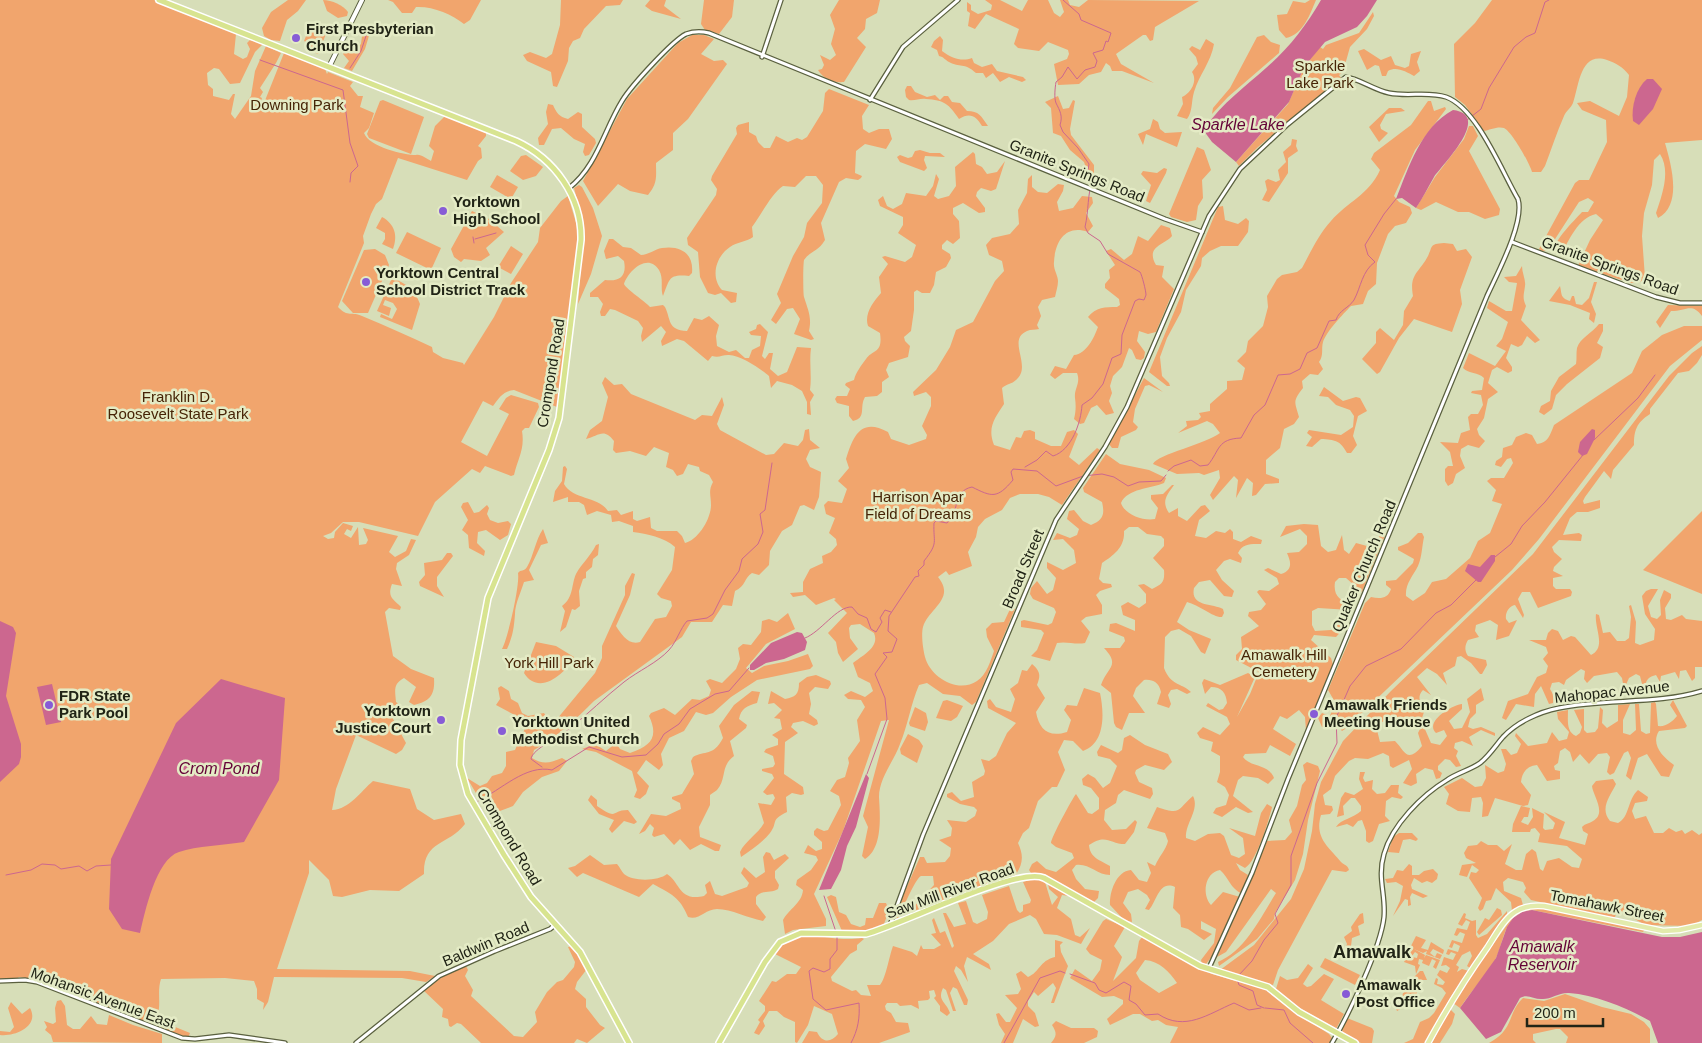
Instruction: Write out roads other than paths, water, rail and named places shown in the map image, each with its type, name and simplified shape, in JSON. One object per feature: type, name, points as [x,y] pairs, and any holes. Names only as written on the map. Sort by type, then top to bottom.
[{"type":"highway","name":"Crompond Road","points":[[159,0],[522,144],[548,162],[569,188],[579,218],[581,240],[560,410],[549,450],[488,598],[460,756],[462,776],[469,797],[522,885],[586,962],[629,1043]]},
{"type":"highway","name":"Saw Mill River Road","points":[[719,1043],[765,962],[780,942],[801,933],[856,935],[890,926],[976,892],[1023,877],[1035,876],[1208,969],[1268,987],[1299,1012],[1337,1035],[1355,1043]]},
{"type":"main road","points":[[329,67],[362,0]]},
{"type":"main road","name":"Tomahawk Street","points":[[1428,1043],[1448,1005],[1506,920],[1521,908],[1544,906],[1663,931],[1702,925]]},
{"type":"street","points":[[762,57],[781,0]]},
{"type":"street","points":[[870,100],[903,47],[958,0]]},
{"type":"street","name":"Granite Springs Road","points":[[569,188],[587,169],[626,96],[680,38],[692,32],[709,33],[762,57],[1187,228],[1202,232]]},
{"type":"street","name":"Quaker Church Road","points":[[1202,232],[1209,216],[1240,169],[1288,124],[1346,77],[1388,93],[1434,94],[1447,97],[1466,112],[1475,124],[1518,199],[1520,207],[1512,242],[1487,296],[1288,778],[1252,874],[1208,969]]},
{"type":"street","name":"Broad Street","points":[[890,926],[922,838],[1053,526],[1114,431],[1135,390],[1202,232]]},
{"type":"street","name":"Granite Springs Road","points":[[1512,242],[1656,296],[1680,303],[1702,303]]},
{"type":"street","name":"Mahopac Avenue","points":[[1332,1043],[1382,930],[1384,901],[1380,872],[1386,848],[1399,826],[1432,791],[1452,777],[1478,764],[1505,735],[1528,719],[1541,713],[1574,705],[1656,700],[1702,691]]},
{"type":"street","name":"Baldwin Road","points":[[356,1043],[439,976],[494,951],[550,930],[556,925]]},
{"type":"street","points":[[550,930],[562,932]]},
{"type":"street","name":"Mohansic Avenue East","points":[[0,981],[24,980],[37,982],[176,1036],[199,1038],[229,1035],[285,1043]]},
{"type":"water","name":"Sparkle Lake","points":[[1321,0],[1377,0],[1357,27],[1325,42],[1304,67],[1289,102],[1236,162],[1212,142],[1204,131],[1206,127],[1226,103],[1290,45]]},
{"type":"water","points":[[1647,79],[1653,79],[1662,89],[1653,109],[1639,125],[1633,121],[1634,104],[1640,87]]},
{"type":"water","points":[[1453,110],[1464,114],[1468,121],[1467,130],[1462,141],[1434,177],[1416,208],[1402,198],[1396,199],[1411,161],[1424,137],[1442,117]]},
{"type":"water","points":[[1592,429],[1595,430],[1595,438],[1587,454],[1582,456],[1578,452],[1580,442]]},
{"type":"water","points":[[1491,555],[1495,555],[1495,561],[1481,582],[1478,582],[1465,571],[1468,564],[1480,567]]},
{"type":"water","points":[[0,621],[13,627],[16,633],[6,696],[21,744],[21,757],[19,764],[0,782]]},
{"type":"water","points":[[797,632],[802,633],[807,642],[805,650],[750,670],[750,665],[771,643]]},
{"type":"water","name":"Crom Pond","points":[[221,679],[285,698],[279,780],[244,842],[194,848],[179,852],[171,857],[158,875],[153,887],[140,933],[122,929],[109,909],[111,859],[176,723]]},
{"type":"water","name":"FDR State Park Pool","points":[[52,684],[61,722],[46,725],[37,687]]},
{"type":"water","points":[[866,774],[869,778],[856,827],[847,846],[841,870],[831,889],[819,890]]},
{"type":"water","name":"Amawalk Reservoir","points":[[1532,910],[1662,937],[1680,937],[1702,932],[1702,1043],[1658,1043],[1650,1021],[1611,1003],[1590,996],[1569,993],[1546,999],[1526,996],[1520,998],[1501,1032],[1486,1039],[1460,1008],[1496,958],[1507,927],[1513,918],[1522,912]]},
{"type":"waterway","points":[[1025,467],[1037,460],[1046,451],[1053,456],[1060,453],[1070,442],[1080,419],[1082,405],[1092,398],[1103,384],[1112,358],[1121,354],[1122,335],[1135,301],[1139,299],[1144,300],[1146,295],[1140,272],[1108,254],[1100,241],[1088,233],[1085,227],[1093,178],[1088,170],[1089,164],[1078,148],[1063,132],[1060,125],[1061,116],[1055,98],[1056,82],[1062,77],[1068,67],[1077,79],[1085,70],[1095,67],[1097,61],[1093,53],[1103,50],[1111,33],[1081,20],[1079,14],[1063,0]]},
{"type":"waterway","points":[[1467,120],[1481,109],[1489,88],[1514,47],[1526,37],[1535,33],[1545,2],[1549,0]]},
{"type":"waterway","points":[[350,68],[361,51],[368,30]]},
{"type":"waterway","points":[[260,60],[343,90],[350,143],[358,166],[351,173],[350,182]]},
{"type":"waterway","points":[[1168,471],[1174,466],[1191,460],[1200,466],[1208,465],[1223,443],[1241,438],[1254,415],[1265,405],[1278,375],[1290,374],[1300,369],[1307,353],[1317,348],[1329,321],[1336,320],[1339,314],[1354,300],[1364,275],[1375,262],[1368,255],[1365,245],[1384,214],[1396,199]]},
{"type":"waterway","points":[[475,239],[496,233]]},
{"type":"waterway","points":[[473,237],[474,243]]},
{"type":"waterway","points":[[1594,440],[1638,398],[1655,375]]},
{"type":"waterway","points":[[1495,557],[1511,544],[1522,526],[1545,502],[1583,455]]},
{"type":"waterway","points":[[542,767],[531,759],[536,751],[569,729],[624,682],[664,655],[672,646],[687,621],[707,618],[713,614],[725,590],[739,571],[742,559],[758,544],[763,532],[760,514],[765,510],[772,463]]},
{"type":"waterway","points":[[867,774],[887,719],[885,698],[875,674],[887,657],[883,653],[892,652],[897,639],[888,631],[889,616],[915,577],[919,576],[918,571],[924,565],[924,561],[932,550],[934,523],[936,521],[947,523],[951,519],[961,493],[972,487],[990,494],[1003,491],[1013,480],[1011,472],[1013,469],[1037,471],[1056,486],[1083,476],[1102,474],[1114,477],[1128,486],[1139,482],[1161,481],[1166,475]]},
{"type":"waterway","points":[[1239,975],[1252,961],[1264,940],[1278,923],[1275,914],[1291,885],[1291,856],[1317,783],[1337,743],[1336,718],[1350,686],[1366,666],[1401,649],[1436,613],[1451,605],[1477,579]]},
{"type":"waterway","points":[[805,638],[846,608],[852,607],[858,614],[867,618],[871,629],[876,632],[882,622],[880,618],[885,610],[891,612]]},
{"type":"waterway","points":[[478,801],[523,774],[542,769],[552,770],[589,747],[622,757],[646,755],[658,744],[664,734],[679,724],[690,709],[715,694],[729,691],[749,668]]},
{"type":"waterway","points":[[6,875],[31,870],[42,864],[55,865],[61,869],[79,866],[87,871],[96,866],[111,865]]},
{"type":"waterway","points":[[824,896],[836,932]]},
{"type":"waterway","points":[[837,937],[837,950],[830,959],[830,969],[824,972],[813,968],[809,971],[813,999],[826,1010],[859,1003],[858,1024],[851,1043]]},
{"type":"waterway","points":[[1004,1043],[1040,978],[1060,971],[1065,973]]},
{"type":"waterway","points":[[1070,974],[1095,983],[1099,990],[1106,993],[1124,982],[1131,986],[1129,1000],[1136,1004],[1145,1015],[1158,1014],[1178,1021],[1187,1021],[1206,1016],[1234,1003],[1249,1010],[1261,1008]]},
{"type":"waterway","points":[[1237,979],[1239,985],[1253,991],[1257,1005],[1264,1008]]},
{"type":"waterway","points":[[1265,1008],[1284,1010],[1290,1023],[1313,1043]]},
{"type":"place","name":"First Presbyterian Church","points":[[296,38]]},
{"type":"place","name":"Yorktown High School","points":[[443,211]]},
{"type":"place","name":"Yorktown Central School District Track","points":[[366,282]]},
{"type":"place","name":"FDR State Park Pool","points":[[49,705]]},
{"type":"place","name":"Amawalk Friends Meeting House","points":[[1314,714]]},
{"type":"place","name":"Yorktown Justice Court","points":[[441,720]]},
{"type":"place","name":"Yorktown United Methodist Church","points":[[502,731]]},
{"type":"place","name":"Amawalk Post Office","points":[[1346,994]]},
{"type":"district","name":"Amawalk","points":[[1372,952]]},
{"type":"park label","name":"Sparkle Lake Park","points":[[1320,74]]},
{"type":"park label","name":"Downing Park","points":[[297,105]]},
{"type":"park label","name":"Franklin D. Roosevelt State Park","points":[[178,406]]},
{"type":"park label","name":"Harrison Apar Field of Dreams","points":[[918,506]]},
{"type":"park label","name":"York Hill Park","points":[[549,663]]},
{"type":"park label","name":"Amawalk Hill Cemetery","points":[[1284,664]]}]
